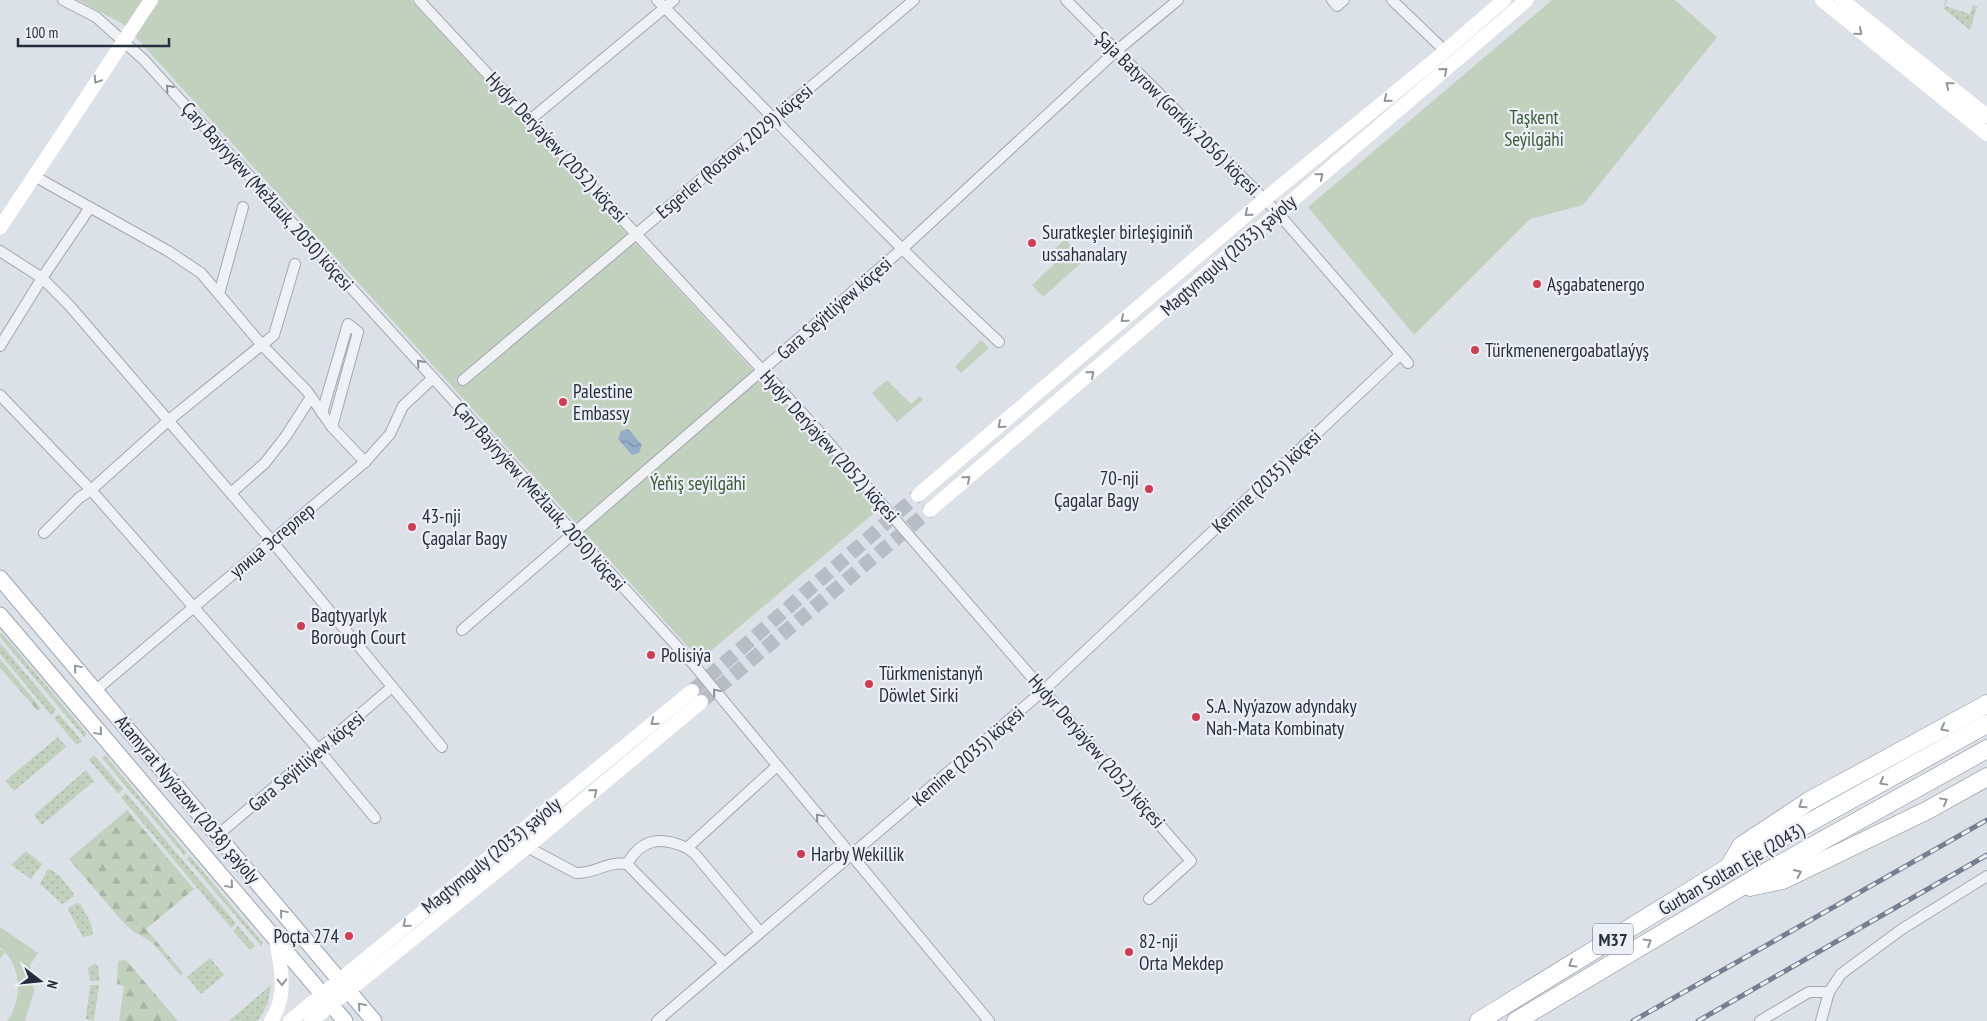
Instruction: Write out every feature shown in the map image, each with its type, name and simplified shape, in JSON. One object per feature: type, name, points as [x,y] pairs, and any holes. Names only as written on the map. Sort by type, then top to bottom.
[{"type":"highway","points":[[1729,867],[1740,846],[1809,801],[1987,704]]},
{"type":"highway","name":"Gurban Soltan Eje (2043)","points":[[1479,1021],[1729,867],[1987,724]]},
{"type":"highway","name":"Gurban Soltan Eje (2043)","points":[[1516,1021],[1759,876],[1987,749]]},
{"type":"highway","points":[[1735,890],[1783,880],[1928,810],[1987,777]]},
{"type":"main road","points":[[0,228],[151,0]]},
{"type":"main road","name":"Magtymguly (2033) şaýoly","points":[[918,496],[1264,198],[1504,0]]},
{"type":"main road","name":"Magtymguly (2033) şaýoly","points":[[930,510],[1078,386],[1277,212],[1527,0]]},
{"type":"main road","points":[[1822,0],[1987,134]]},
{"type":"main road","points":[[1842,0],[1987,116]]},
{"type":"main road","name":"Atamyrat Nyýazow (2038) şaýoly","points":[[0,578],[219,834],[374,1021]]},
{"type":"main road","name":"Atamyrat Nyýazow (2038) şaýoly","points":[[0,615],[344,1021]]},
{"type":"main road","name":"Magtymguly (2033) şaýoly","points":[[344,985],[692,691]]},
{"type":"main road","name":"Magtymguly (2033) şaýoly","points":[[290,1021],[326,999],[527,847],[701,702]]},
{"type":"main road","points":[[271,1021],[278,1009],[283,988],[276,940]]},
{"type":"main road","name":"Magtymguly (2033) şaýoly","points":[[311,1021],[326,999]]},
{"type":"street","name":"Çary Baýryýew (Mežlauk, 2050) köçesi","points":[[63,0],[96,17],[124,40],[574,532],[694,665],[989,1021]]},
{"type":"street","name":"Hydyr Derýaýew (2052) köçesi","points":[[419,0],[762,370],[890,512],[1191,861],[1149,899]]},
{"type":"street","points":[[531,119],[661,4],[674,0]]},
{"type":"street","name":"Esgerler (Rostow, 2029) köçesi","points":[[463,380],[914,0]]},
{"type":"street","name":"Şaja Batyrow (Gorkiý, 2056) köçesi","points":[[1066,0],[1115,52],[1264,198],[1408,363]]},
{"type":"street","name":"Gara Seýitliýew köçesi","points":[[462,630],[902,249],[1115,52],[1178,0]]},
{"type":"street","points":[[1332,0],[1338,6],[1344,0]]},
{"type":"street","points":[[1392,0],[1444,50]]},
{"type":"street","points":[[661,4],[773,120],[902,249],[999,342]]},
{"type":"street","points":[[34,176],[89,209],[184,261],[200,273],[262,345],[311,397],[332,427],[365,462]]},
{"type":"street","points":[[219,294],[243,207]]},
{"type":"street","points":[[0,346],[42,278],[89,209]]},
{"type":"street","points":[[0,251],[42,278],[76,312],[271,540],[442,747]]},
{"type":"street","points":[[44,532],[79,498],[91,490],[169,420],[274,334],[295,264]]},
{"type":"street","points":[[322,413],[348,324],[358,332],[332,427]]},
{"type":"street","name":"Kemine (2035) köçesi","points":[[664,1019],[724,963],[1044,690],[1400,355]]},
{"type":"street","name":"улица Эсгерлер","points":[[96,690],[365,462],[390,434],[403,406],[433,378]]},
{"type":"street","points":[[0,396],[91,490],[318,749],[375,818]]},
{"type":"street","points":[[231,493],[265,463],[286,436],[311,397]]},
{"type":"street","name":"Gara Seýitliýew köçesi","points":[[219,834],[392,687]]},
{"type":"street","points":[[687,848],[777,766]]},
{"type":"street","points":[[627,864],[637,849],[652,842],[665,840],[687,848],[695,854],[760,932]]},
{"type":"street","points":[[527,847],[576,873],[582,874],[611,863],[627,864],[724,963]]},
{"type":"street","points":[[1821,1021],[1830,992],[1841,974],[1902,929],[1987,876]]},
{"type":"street","points":[[1760,1021],[1809,992],[1830,992]]},
{"type":"green space","name":"Ýeňiş seýilgähi","points":[[78,0],[411,0],[880,508],[700,660],[143,45],[123,24]]},
{"type":"green space","name":"Taşkent Seýilgähi","points":[[1552,0],[1675,0],[1717,37],[1583,205],[1530,219],[1414,335],[1308,207]]},
{"type":"green space","points":[[1945,0],[1947,0],[1945,6],[1970,14],[1973,5],[1977,7],[1970,30],[1944,9]]},
{"type":"green space","points":[[1065,239],[1084,260],[1043,297],[1032,285],[1060,259],[1053,251]]},
{"type":"green space","points":[[981,340],[989,348],[961,373],[955,367]]},
{"type":"green space","points":[[887,380],[911,404],[920,396],[923,400],[897,422],[872,393]]},
{"type":"green space","points":[[1,632],[87,734],[84,737],[0,637]]},
{"type":"green space","points":[[0,643],[56,710],[51,715],[0,654]]},
{"type":"green space","points":[[0,659],[41,708],[38,711],[0,668]]},
{"type":"green space","points":[[59,714],[82,741],[77,745],[54,718]]},
{"type":"green space","points":[[58,737],[66,747],[14,791],[5,781]]},
{"type":"green space","points":[[94,755],[123,789],[118,794],[89,760]]},
{"type":"green space","points":[[105,755],[187,853],[184,855],[102,758]]},
{"type":"green space","points":[[86,770],[94,781],[42,825],[34,815]]},
{"type":"green space","points":[[126,793],[236,923],[231,928],[121,797]]},
{"type":"green space","points":[[127,810],[194,889],[146,929],[183,973],[180,975],[152,942],[134,932],[122,921],[69,859]]},
{"type":"green space","points":[[26,851],[42,864],[31,879],[11,865]]},
{"type":"green space","points":[[190,856],[263,943],[261,946],[187,859]]},
{"type":"green space","points":[[50,869],[60,876],[74,894],[73,897],[62,904],[40,884],[47,870]]},
{"type":"green space","points":[[77,903],[80,904],[91,923],[93,935],[83,937],[68,910],[69,907]]},
{"type":"green space","points":[[238,926],[255,946],[250,950],[233,931]]},
{"type":"green space","points":[[0,927],[38,953],[30,965],[34,992],[25,1021],[7,1021],[15,1004],[18,986],[15,968],[0,947]]},
{"type":"green space","points":[[0,949],[5,952],[0,959]]},
{"type":"green space","points":[[210,958],[224,975],[201,994],[187,977]]},
{"type":"green space","points":[[126,960],[178,1021],[119,1021],[124,986],[117,985],[118,961]]},
{"type":"green space","points":[[95,963],[98,966],[100,981],[90,981],[88,968]]},
{"type":"green space","points":[[90,985],[99,985],[94,1021],[86,1019]]},
{"type":"green space","points":[[271,985],[268,1003],[258,1021],[229,1021]]},
{"type":"water","points":[[628,429],[642,445],[639,453],[632,455],[618,439],[621,431]]},
{"type":"tunnel","points":[[692,691],[918,495]]},
{"type":"tunnel","points":[[701,702],[930,510]]},
{"type":"railway","points":[[1633,1021],[1987,820]]},
{"type":"railway","points":[[1698,1021],[1987,855]]},
{"type":"place","name":"Suratkeşler birleşiginiň ussahanalary","points":[[1032,243]]},
{"type":"place","name":"Aşgabatenergo","points":[[1537,284]]},
{"type":"place","name":"Türkmenenergoabatlaýyş","points":[[1475,350]]},
{"type":"place","name":"Palestine Embassy","points":[[563,402]]},
{"type":"place","name":"70-nji Çagalar Bagy","points":[[1149,489]]},
{"type":"place","name":"43-nji Çagalar Bagy","points":[[412,527]]},
{"type":"place","name":"Bagtyyarlyk Borough Court","points":[[301,626]]},
{"type":"place","name":"Polisiýa","points":[[651,655]]},
{"type":"place","name":"Türkmenistanyň Döwlet Sirki","points":[[869,684]]},
{"type":"place","name":"S.A. Nyýazow adyndaky Nah-Mata Kombinaty","points":[[1196,717]]},
{"type":"place","name":"Harby Wekillik","points":[[801,854]]},
{"type":"place","name":"Poçta 274","points":[[349,936]]},
{"type":"place","name":"82-nji Orta Mekdep","points":[[1129,952]]}]
